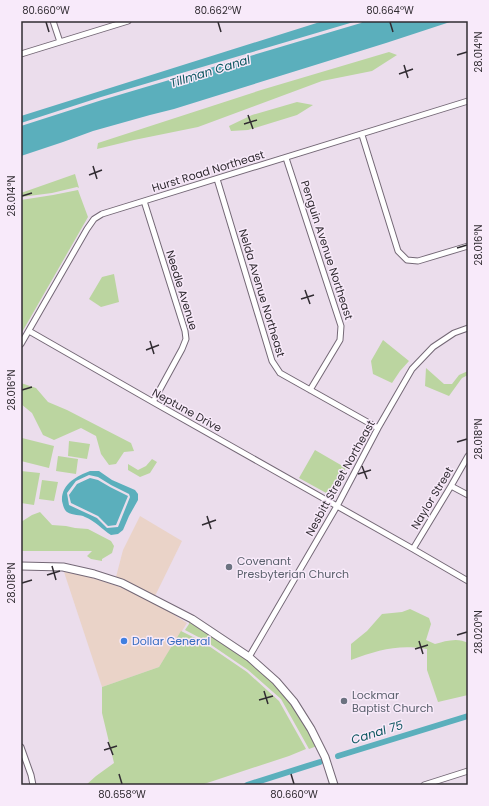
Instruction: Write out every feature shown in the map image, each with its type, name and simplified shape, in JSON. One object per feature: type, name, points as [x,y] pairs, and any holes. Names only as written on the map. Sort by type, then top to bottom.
[{"type":"street","points":[[54,21],[60,42]]},
{"type":"street","points":[[21,54],[128,21]]},
{"type":"street","name":"Hurst Road Northeast","points":[[21,344],[86,229],[94,219],[102,214],[468,102]]},
{"type":"street","points":[[362,135],[398,251],[408,260],[418,261],[468,246]]},
{"type":"street","name":"Penguin Avenue Northeast","points":[[286,158],[341,326],[340,340],[310,390]]},
{"type":"street","name":"Nelda Avenue Northeast","points":[[217,178],[272,361],[280,373],[378,428]]},
{"type":"street","name":"Needle Avenue","points":[[144,201],[185,331],[186,339],[153,402]]},
{"type":"street","name":"Nesbitt Street Northeast","points":[[249,657],[337,506],[378,428],[412,369],[434,347],[454,333],[468,328]]},
{"type":"street","name":"Neptune Drive","points":[[29,331],[468,581]]},
{"type":"street","name":"Naylor Street","points":[[413,549],[452,486],[468,456]]},
{"type":"street","points":[[452,486],[468,495]]},
{"type":"street","points":[[21,566],[63,566],[122,583],[192,620],[249,657],[276,681],[294,702],[311,729],[325,757],[334,785]]},
{"type":"street","points":[[21,747],[32,785]]},
{"type":"street","points":[[424,785],[468,771]]},
{"type":"shaded area","points":[[140,516],[182,541],[155,596],[116,577],[123,550]]},
{"type":"shaded area","points":[[64,572],[86,576],[134,593],[163,608],[187,623],[159,667],[102,687]]},
{"type":"green space","points":[[389,52],[397,55],[372,71],[322,81],[198,127],[97,149],[98,143],[261,90]]},
{"type":"green space","points":[[297,102],[313,105],[297,115],[248,130],[231,131],[229,126],[252,115]]},
{"type":"green space","points":[[75,174],[79,188],[77,187],[52,193],[21,197],[21,193]]},
{"type":"green space","points":[[78,190],[88,217],[21,334],[21,200]]},
{"type":"green space","points":[[114,274],[119,302],[101,307],[89,299],[102,277]]},
{"type":"green space","points":[[383,340],[409,361],[392,383],[373,374],[371,361]]},
{"type":"green space","points":[[426,368],[444,384],[452,384],[459,375],[468,371],[468,375],[462,378],[449,396],[425,386]]},
{"type":"green space","points":[[21,383],[36,388],[48,402],[67,410],[131,443],[134,451],[124,452],[116,464],[109,465],[101,454],[96,436],[81,428],[54,440],[43,435],[32,413],[21,404]]},
{"type":"green space","points":[[22,438],[54,446],[49,468],[21,461]]},
{"type":"green space","points":[[69,441],[90,444],[87,459],[68,456]]},
{"type":"green space","points":[[315,450],[346,468],[328,494],[299,478]]},
{"type":"green space","points":[[58,456],[78,459],[76,474],[56,471]]},
{"type":"green space","points":[[152,459],[157,462],[150,473],[140,477],[128,470],[128,464],[138,470],[146,466]]},
{"type":"green space","points":[[21,471],[40,473],[34,505],[21,503]]},
{"type":"green space","points":[[42,480],[58,482],[54,501],[39,499]]},
{"type":"green space","points":[[40,512],[52,525],[88,529],[111,541],[114,546],[112,553],[102,559],[102,561],[91,559],[87,556],[92,551],[21,551],[21,522]]},
{"type":"green space","points":[[410,609],[429,618],[431,624],[426,640],[435,644],[456,640],[468,643],[468,695],[438,702],[427,670],[427,649],[407,647],[388,649],[370,653],[351,660],[351,644],[367,631],[382,614],[402,612]]},
{"type":"green space","points":[[189,622],[248,659],[274,683],[309,730],[317,746],[309,749],[281,699],[248,670],[204,640],[185,630]]},
{"type":"green space","points":[[181,631],[203,642],[247,672],[279,701],[306,749],[201,785],[86,785],[114,763],[102,713],[102,687],[159,667]]},
{"type":"water","points":[[323,21],[357,21],[101,97],[21,123],[21,116]]},
{"type":"water","name":"Tillman Canal","points":[[363,21],[453,21],[174,109],[93,131],[21,156],[21,126],[102,100],[361,23]]},
{"type":"water","points":[[90,471],[99,471],[112,480],[135,490],[138,494],[138,500],[123,530],[118,534],[111,535],[88,518],[74,515],[64,509],[62,495],[64,490],[75,478]],"holes":[[[89,475],[98,477],[129,494],[130,497],[118,527],[107,528],[97,518],[69,505],[67,493],[76,481]]]},
{"type":"water","points":[[90,478],[98,480],[128,496],[116,525],[108,526],[98,516],[71,503],[69,495],[77,484]]},
{"type":"waterway","name":"Canal 75","points":[[338,756],[468,716]]},
{"type":"waterway","name":"Canal 75","points":[[247,785],[320,762]]},
{"type":"place","name":"Covenant Presbyterian Church","points":[[229,567]]},
{"type":"place","name":"Dollar General","points":[[124,641]]},
{"type":"place","name":"Lockmar Baptist Church","points":[[344,701]]}]
